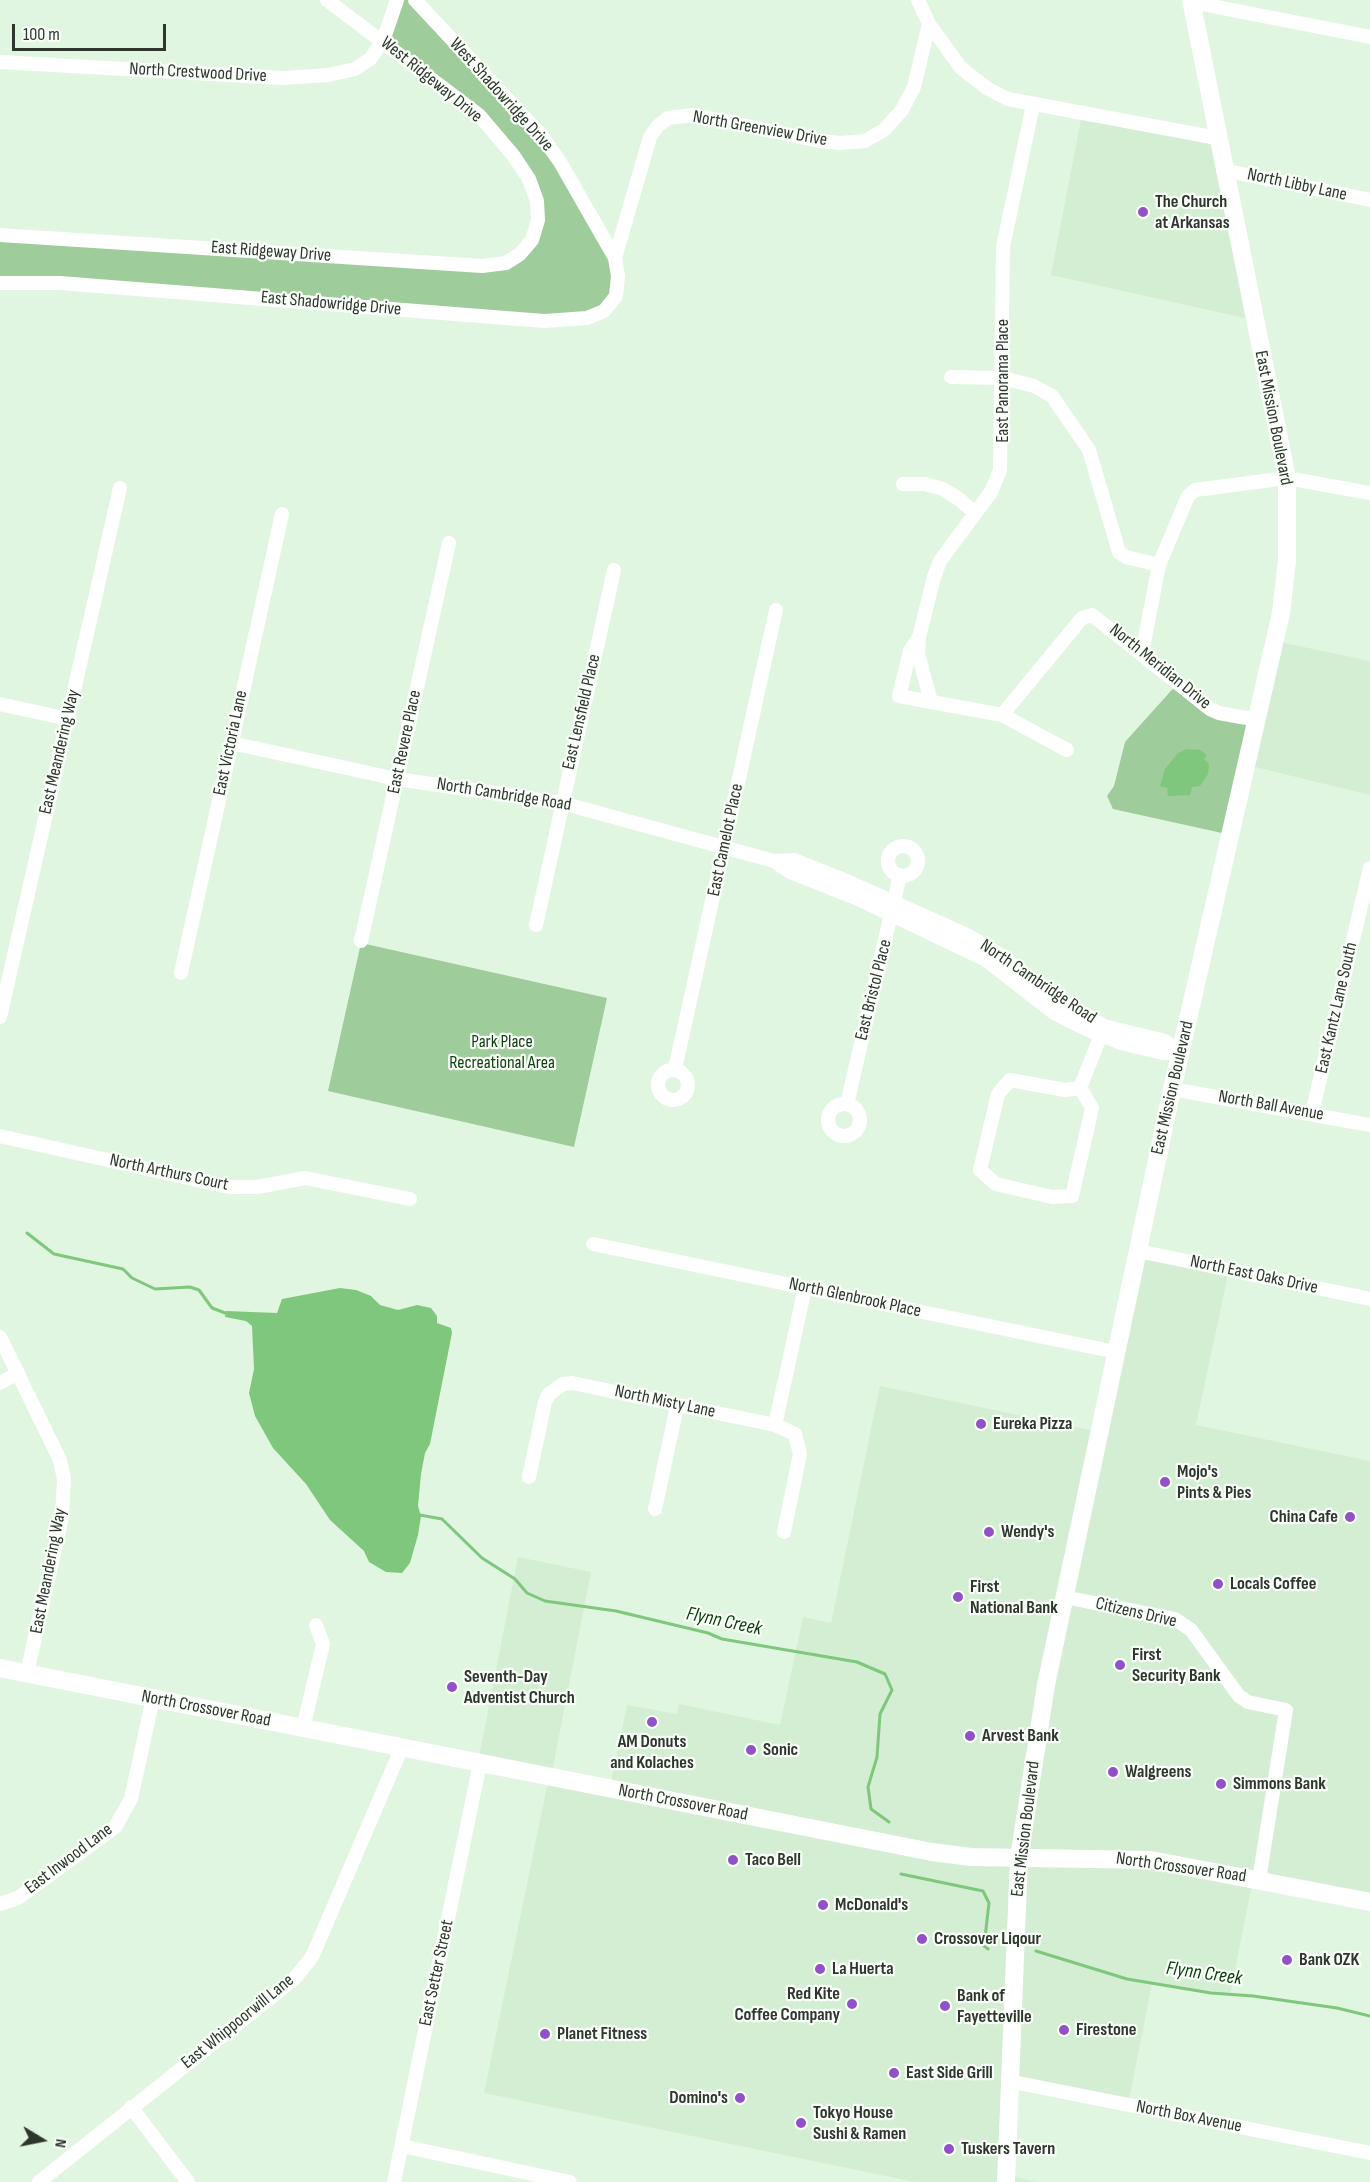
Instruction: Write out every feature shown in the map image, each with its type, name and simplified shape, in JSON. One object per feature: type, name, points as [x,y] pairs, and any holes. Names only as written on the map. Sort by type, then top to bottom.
[{"type":"main road","name":"East Mission Boulevard","points":[[1006,2182],[1008,2081],[1019,1858],[1046,1685],[1172,1089],[1258,720],[1285,586],[1289,536],[1287,478],[1223,170],[1191,1]]},
{"type":"main road","name":"North Crossover Road","points":[[0,1668],[932,1852],[1019,1858],[1128,1858],[1370,1902]]},
{"type":"street","name":"West Ridgeway Drive","points":[[327,0],[479,115],[513,155],[529,179],[537,201],[538,220],[532,240]]},
{"type":"street","points":[[383,41],[397,0]]},
{"type":"street","name":"West Shadowridge Drive","points":[[415,0],[541,135],[560,162],[615,258]]},
{"type":"street","points":[[918,0],[929,24],[962,68],[973,79],[1008,99],[1217,138]]},
{"type":"street","points":[[1191,1],[1370,37]]},
{"type":"street","name":"North Greenview Drive","points":[[615,258],[650,137],[668,118],[694,115],[820,141],[840,143],[865,141],[884,130],[902,110],[914,87],[929,24]]},
{"type":"street","name":"North Crestwood Drive","points":[[0,62],[296,78],[355,69],[370,58],[383,41]]},
{"type":"street","name":"East Panorama Place","points":[[919,637],[910,651],[899,696],[931,701],[918,654],[919,637],[940,561],[991,492],[1000,470],[1003,247],[1033,105]]},
{"type":"street","name":"North Libby Lane","points":[[1223,170],[1370,200]]},
{"type":"street","name":"East Ridgeway Drive","points":[[0,235],[482,266],[506,263],[520,254],[532,240]]},
{"type":"street","name":"East Shadowridge Drive","points":[[0,283],[60,283],[568,321],[604,311],[616,296],[618,276],[615,258]]},
{"type":"street","points":[[951,377],[1003,378],[1034,386],[1052,396],[1089,450],[1119,552],[1126,557],[1159,565]]},
{"type":"street","points":[[1142,653],[1159,565],[1188,496],[1195,490],[1287,478],[1370,493]]},
{"type":"street","points":[[903,484],[925,484],[943,489],[975,513]]},
{"type":"street","name":"East Meandering Way","points":[[0,1017],[120,488]]},
{"type":"street","name":"East Victoria Lane","points":[[182,973],[282,514]]},
{"type":"street","name":"East Revere Place","points":[[361,941],[449,543]]},
{"type":"street","name":"East Lensfield Place","points":[[536,925],[614,570]]},
{"type":"street","name":"East Camelot Place","points":[[675,1069],[776,610]]},
{"type":"street","name":"North Meridian Drive","points":[[1002,715],[1087,615],[1099,618],[1210,709],[1219,713],[1258,720]]},
{"type":"street","points":[[931,701],[1002,715],[1067,750]]},
{"type":"street","points":[[0,704],[68,719]]},
{"type":"street","name":"North Cambridge Road","points":[[231,743],[397,779],[562,802],[774,861],[794,860],[894,909],[969,936],[1002,957],[1102,1030],[1165,1041],[1181,1052]]},
{"type":"street","name":"East Kantz Lane South","points":[[1312,1113],[1370,868]]},
{"type":"street","name":"East Bristol Place","points":[[847,1104],[894,909],[900,875]]},
{"type":"street","points":[[1080,1088],[1102,1030]]},
{"type":"street","points":[[1010,1080],[1065,1090],[1080,1088],[1092,1108],[1072,1196],[1052,1197],[996,1184],[980,1170],[998,1094],[1010,1080]]},
{"type":"street","name":"North Ball Avenue","points":[[1172,1089],[1370,1125]]},
{"type":"street","name":"North Arthurs Court","points":[[0,1136],[229,1187],[257,1187],[305,1178],[410,1200]]},
{"type":"street","name":"North Glenbrook Place","points":[[593,1244],[1116,1352]]},
{"type":"street","name":"North East Oaks Drive","points":[[1138,1251],[1370,1299]]},
{"type":"street","points":[[784,1532],[800,1454],[795,1434],[775,1425],[805,1288]]},
{"type":"street","name":"East Meandering Way","points":[[0,1337],[60,1460],[64,1479],[62,1517],[27,1673]]},
{"type":"street","points":[[0,1383],[18,1373]]},
{"type":"street","name":"North Misty Lane","points":[[529,1478],[545,1402],[556,1388],[572,1383],[775,1425]]},
{"type":"street","points":[[655,1509],[677,1406]]},
{"type":"street","name":"Citizens Drive","points":[[1064,1597],[1175,1619],[1191,1630],[1239,1696],[1248,1702],[1286,1710],[1259,1880]]},
{"type":"street","points":[[303,1728],[323,1644],[316,1625]]},
{"type":"street","name":"East Inwood Lane","points":[[0,1904],[18,1898],[115,1827],[124,1815],[131,1798],[153,1698]]},
{"type":"street","name":"East Whippoorwill Lane","points":[[39,2182],[294,1979],[312,1957],[402,1747]]},
{"type":"street","name":"East Setter Street","points":[[394,2182],[480,1763]]},
{"type":"street","name":"North Box Avenue","points":[[1008,2081],[1370,2153]]},
{"type":"street","points":[[131,2107],[188,2182]]},
{"type":"street","points":[[402,2146],[570,2182]]},
{"type":"shaded area","points":[[1082,114],[1217,138],[1254,320],[1051,275]]},
{"type":"shaded area","points":[[1275,641],[1370,661],[1370,795],[1247,765]]},
{"type":"shaded area","points":[[1187,749],[1200,750],[1207,755],[1204,759],[1209,764],[1208,774],[1200,786],[1192,787],[1190,795],[1168,796],[1167,788],[1160,786],[1165,769],[1178,753]]},
{"type":"shaded area","points":[[1138,1251],[1229,1270],[1196,1425],[1370,1461],[1370,1902],[1253,1879],[1230,1995],[1152,1984],[1128,2105],[1009,2081],[1006,2175],[1038,2182],[915,2182],[484,2093],[549,1777],[478,1762],[518,1557],[591,1572],[551,1777],[610,1788],[627,1705],[677,1714],[679,1704],[780,1725],[803,1617],[831,1623],[880,1386],[1099,1432]]},
{"type":"shaded area","points":[[340,1288],[356,1290],[371,1296],[380,1305],[398,1310],[417,1305],[431,1308],[437,1316],[437,1323],[451,1328],[452,1333],[430,1444],[425,1453],[421,1474],[418,1506],[421,1516],[418,1535],[410,1563],[402,1573],[386,1572],[369,1562],[364,1551],[330,1520],[306,1484],[273,1448],[255,1416],[249,1393],[254,1369],[252,1326],[246,1321],[225,1317],[226,1311],[277,1313],[282,1299]]},
{"type":"green space","points":[[397,0],[415,0],[541,135],[615,258],[616,296],[587,318],[0,283],[0,235],[493,266],[532,240],[537,200],[479,115],[383,41]]},
{"type":"green space","points":[[1178,683],[1210,709],[1258,720],[1231,835],[1113,809],[1107,796],[1114,786],[1125,742]]},
{"type":"green space","name":"Park Place Recreational Area","points":[[361,943],[607,998],[574,1147],[328,1091]]},
{"type":"waterway","points":[[27,1233],[54,1254],[123,1269],[132,1278],[155,1289],[190,1287],[199,1290],[212,1308],[228,1314]]},
{"type":"waterway","name":"Flynn Creek","points":[[420,1515],[442,1519],[482,1558],[515,1579],[527,1593],[545,1601],[616,1611],[708,1633],[722,1639],[857,1662],[885,1674],[892,1690],[880,1714],[877,1757],[868,1787],[871,1809],[889,1822]]},
{"type":"waterway","name":"Flynn Creek","points":[[901,1874],[983,1891],[989,1903],[984,1946],[988,1949]]},
{"type":"waterway","name":"Flynn Creek","points":[[1036,1951],[1127,1979],[1211,1993],[1253,1996],[1337,2008],[1370,2016]]},
{"type":"place","name":"The Church at Arkansas","points":[[1143,212]]},
{"type":"place","name":"Eureka Pizza","points":[[981,1424]]},
{"type":"place","name":"Mojo's Pints & Pies","points":[[1165,1482]]},
{"type":"place","name":"China Cafe","points":[[1350,1517]]},
{"type":"place","name":"Wendy's","points":[[989,1532]]},
{"type":"place","name":"Locals Coffee","points":[[1218,1584]]},
{"type":"place","name":"First National Bank","points":[[958,1597]]},
{"type":"place","name":"First Security Bank","points":[[1120,1665]]},
{"type":"place","name":"Seventh-Day Adventist Church","points":[[452,1687]]},
{"type":"place","name":"AM Donuts and Kolaches","points":[[652,1722]]},
{"type":"place","name":"Arvest Bank","points":[[970,1736]]},
{"type":"place","name":"Sonic","points":[[751,1750]]},
{"type":"place","name":"Walgreens","points":[[1113,1772]]},
{"type":"place","name":"Simmons Bank","points":[[1221,1784]]},
{"type":"place","name":"Taco Bell","points":[[733,1860]]},
{"type":"place","name":"McDonald's","points":[[823,1905]]},
{"type":"place","name":"Crossover Liqour","points":[[922,1939]]},
{"type":"place","name":"Bank OZK","points":[[1287,1960]]},
{"type":"place","name":"La Huerta","points":[[820,1969]]},
{"type":"place","name":"Red Kite Coffee Company","points":[[852,2004]]},
{"type":"place","name":"Bank of Fayetteville","points":[[945,2006]]},
{"type":"place","name":"Firestone","points":[[1064,2030]]},
{"type":"place","name":"Planet Fitness","points":[[545,2034]]},
{"type":"place","name":"East Side Grill","points":[[894,2073]]},
{"type":"place","name":"Domino's","points":[[740,2098]]},
{"type":"place","name":"Tokyo House Sushi & Ramen","points":[[801,2123]]},
{"type":"place","name":"Tuskers Tavern","points":[[949,2149]]}]
